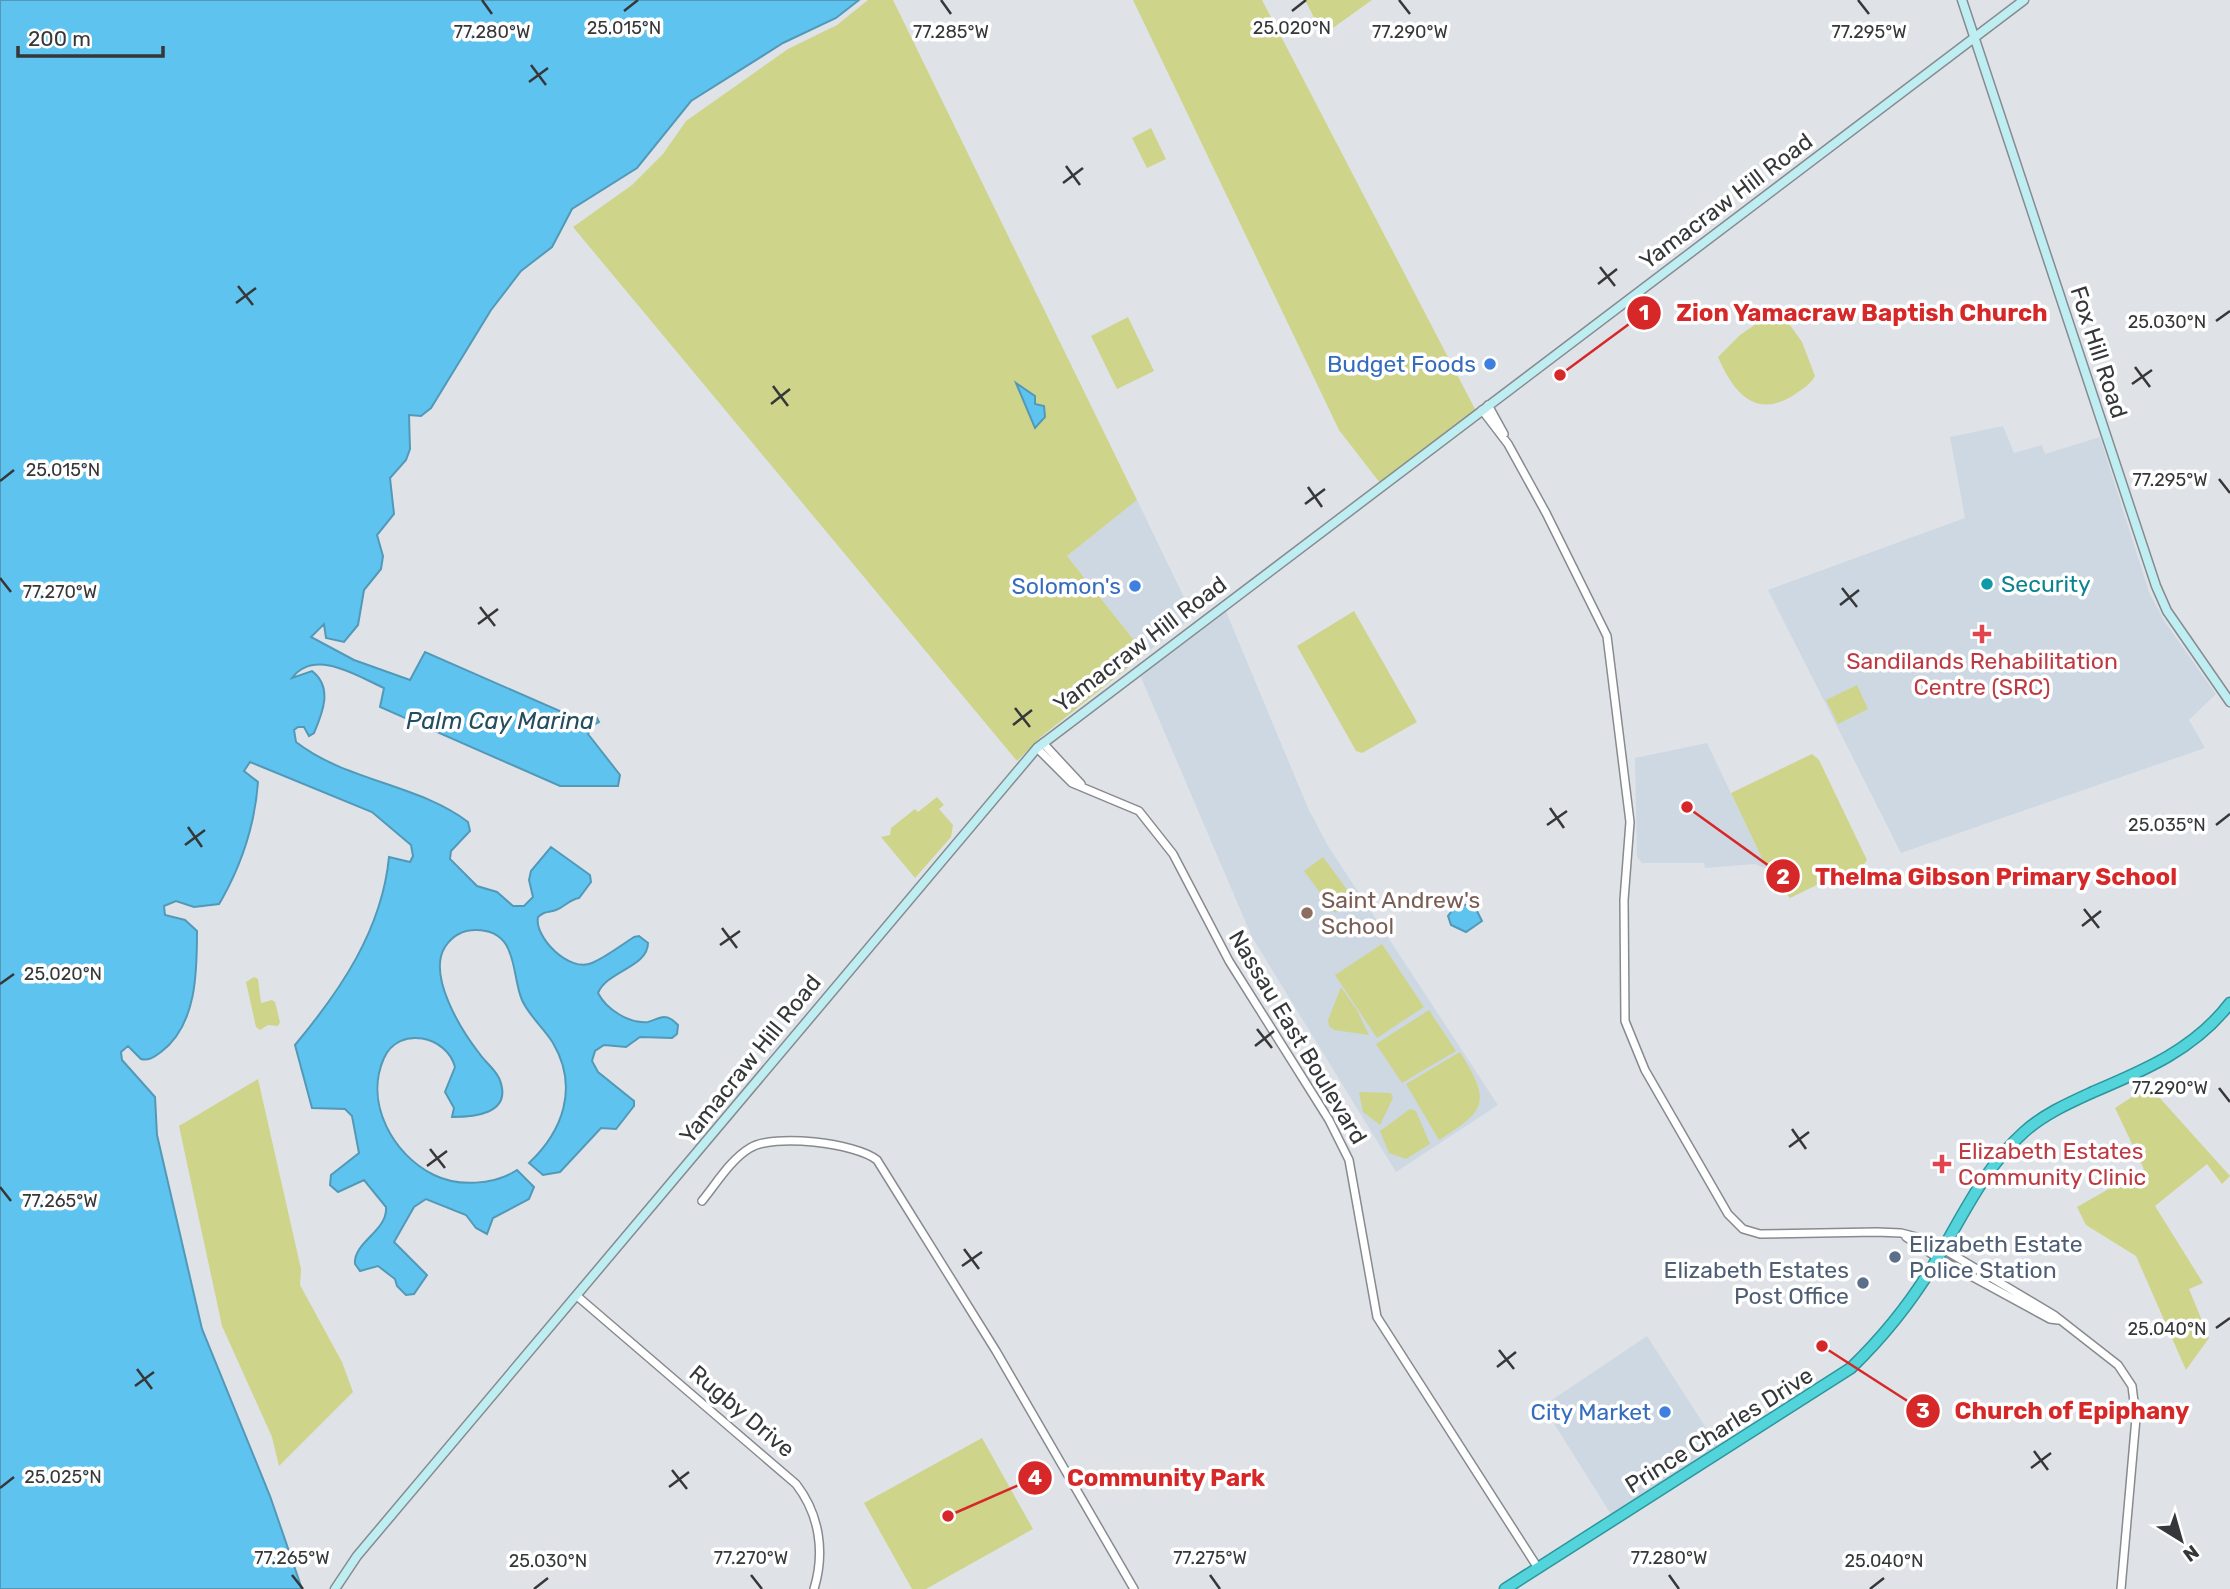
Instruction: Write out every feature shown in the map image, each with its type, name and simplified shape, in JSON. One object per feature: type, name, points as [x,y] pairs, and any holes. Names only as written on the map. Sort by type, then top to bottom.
[{"type":"highway","name":"Prince Charles Drive","points":[[1505,1589],[1851,1368],[1884,1334],[1940,1253],[1989,1171],[2032,1124],[2065,1105],[2164,1060],[2203,1032],[2230,1003]]},
{"type":"main road","name":"Fox Hill Road","points":[[1962,0],[2156,586],[2167,611],[2230,702]]},
{"type":"main road","name":"Yamacraw Hill Road","points":[[335,1589],[357,1556],[1040,745],[2024,0]]},
{"type":"main road","points":[[1969,22],[1975,29],[1988,28]]},
{"type":"main road","points":[[1955,54],[1972,51],[1981,60]]},
{"type":"street","points":[[1485,408],[1508,444],[1598,615],[1609,644],[1630,822],[1623,975],[1625,1021],[1636,1054],[1728,1214],[1742,1229],[1783,1236],[1901,1233],[1940,1253],[2050,1320],[2058,1320],[2088,1339],[2118,1365],[2135,1397],[2135,1429],[2121,1589]]},
{"type":"street","name":"Nassau East Boulevard","points":[[1040,745],[1064,778],[1133,807],[1158,831],[1178,862],[1229,961],[1329,1120],[1349,1160],[1377,1317],[1538,1568]]},
{"type":"street","points":[[702,1201],[741,1155],[764,1142],[840,1146],[861,1151],[877,1160],[991,1342],[1134,1589]]},
{"type":"street","name":"Rugby Drive","points":[[577,1296],[796,1484],[811,1509],[820,1541],[820,1562],[814,1589]]},
{"type":"shaded area","name":"Sandilands Rehabilitation Centre (SRC)","points":[[2003,426],[2014,453],[2042,445],[2045,454],[2100,437],[2149,592],[2165,622],[2216,694],[2189,720],[2205,748],[1901,853],[1768,590],[1965,518],[1950,437]]},
{"type":"shaded area","name":"Solomon's","points":[[1137,500],[1193,616],[1145,654],[1067,556]]},
{"type":"shaded area","name":"Saint Andrew's School","points":[[1225,609],[1308,808],[1328,846],[1498,1105],[1396,1172],[1252,937],[1140,675]]},
{"type":"shaded area","points":[[1707,743],[1767,869],[1755,864],[1705,868],[1704,863],[1642,863],[1637,857],[1635,758]]},
{"type":"shaded area","points":[[1647,1336],[1719,1448],[1612,1516],[1543,1406]]},
{"type":"green space","points":[[868,0],[893,0],[1137,500],[1067,556],[1145,654],[1042,736],[1017,761],[573,227],[632,185],[663,154],[686,121],[788,49],[837,25]]},
{"type":"green space","points":[[1133,0],[1262,0],[1476,411],[1380,483],[1339,430]]},
{"type":"green space","points":[[1305,0],[1372,0],[1323,35]]},
{"type":"green space","points":[[1151,128],[1166,159],[1147,168],[1132,138]]},
{"type":"green space","points":[[1776,310],[1780,311],[1802,342],[1815,376],[1803,389],[1780,402],[1756,403],[1738,391],[1718,357],[1740,335]]},
{"type":"green space","points":[[1128,317],[1154,371],[1117,389],[1091,336]]},
{"type":"green space","points":[[1354,611],[1417,722],[1362,753],[1356,751],[1297,646]]},
{"type":"green space","points":[[1857,685],[1868,709],[1838,724],[1826,700]]},
{"type":"green space","points":[[1812,754],[1819,760],[1867,860],[1862,867],[1834,881],[1829,879],[1790,898],[1767,869],[1731,793]]},
{"type":"green space","points":[[937,797],[944,805],[939,809],[953,825],[951,837],[915,878],[881,837],[890,835],[891,828],[915,809],[918,812]]},
{"type":"green space","points":[[1323,857],[1354,899],[1335,913],[1304,871]]},
{"type":"green space","points":[[1382,944],[1424,1007],[1377,1038],[1335,975]]},
{"type":"green space","points":[[254,977],[258,979],[261,1003],[272,1000],[275,1002],[280,1022],[278,1026],[268,1025],[260,1030],[256,1027],[246,982]]},
{"type":"green space","points":[[1341,987],[1357,1010],[1369,1035],[1334,1030],[1329,1026],[1328,1020]]},
{"type":"green space","points":[[1429,1010],[1456,1051],[1402,1083],[1376,1044]]},
{"type":"green space","points":[[1460,1052],[1477,1083],[1479,1104],[1467,1121],[1439,1140],[1406,1084]]},
{"type":"green space","points":[[258,1079],[301,1269],[300,1285],[342,1362],[353,1392],[279,1466],[272,1437],[222,1326],[179,1126]]},
{"type":"green space","points":[[2149,1086],[2230,1176],[2222,1184],[2207,1164],[2155,1206],[2203,1283],[2189,1289],[2209,1338],[2186,1370],[2136,1256],[2086,1225],[2077,1207],[2144,1169],[2115,1108]]},
{"type":"green space","points":[[1359,1092],[1391,1093],[1393,1098],[1380,1125],[1363,1112]]},
{"type":"green space","points":[[1410,1109],[1416,1111],[1430,1144],[1406,1159],[1389,1153],[1380,1131]]},
{"type":"green space","points":[[982,1438],[1033,1529],[926,1589],[912,1589],[864,1503]]},
{"type":"water","name":"Palm Cay Marina","points":[[0,0],[859,0],[836,18],[783,43],[691,101],[637,168],[572,209],[552,247],[521,271],[491,310],[431,408],[421,416],[409,415],[410,449],[406,460],[390,478],[394,514],[377,535],[383,556],[381,569],[364,590],[358,625],[344,642],[326,638],[324,624],[311,637],[354,660],[410,680],[425,652],[587,723],[597,718],[599,722],[593,725],[588,734],[620,775],[618,786],[560,786],[380,707],[384,688],[337,667],[312,665],[301,669],[292,678],[312,671],[322,684],[324,692],[323,708],[314,733],[309,736],[304,727],[298,727],[294,730],[296,742],[337,766],[427,799],[468,822],[470,831],[451,851],[450,859],[477,886],[497,892],[513,906],[524,906],[533,897],[529,880],[531,871],[551,847],[590,875],[591,882],[579,898],[538,917],[538,925],[547,943],[564,958],[583,965],[608,955],[634,937],[639,936],[648,943],[646,951],[635,964],[610,979],[598,993],[612,1010],[633,1021],[648,1022],[662,1017],[670,1018],[678,1025],[677,1034],[672,1038],[640,1037],[626,1047],[604,1045],[595,1051],[592,1061],[598,1072],[634,1101],[634,1106],[616,1129],[601,1128],[560,1172],[543,1175],[529,1163],[551,1137],[564,1108],[566,1092],[561,1059],[553,1043],[522,1000],[511,956],[500,937],[476,930],[462,932],[454,937],[445,947],[441,959],[443,987],[464,1031],[499,1078],[501,1100],[488,1112],[452,1117],[454,1108],[445,1092],[455,1067],[450,1056],[433,1042],[411,1038],[400,1041],[384,1058],[379,1075],[380,1110],[386,1126],[406,1155],[434,1175],[454,1181],[476,1183],[498,1179],[517,1170],[534,1187],[529,1199],[493,1218],[487,1234],[476,1228],[466,1215],[426,1199],[414,1207],[394,1242],[427,1275],[414,1294],[406,1295],[397,1286],[395,1279],[378,1266],[360,1271],[355,1264],[359,1249],[382,1223],[386,1207],[364,1180],[338,1192],[330,1185],[331,1175],[359,1153],[352,1116],[345,1109],[312,1108],[295,1045],[343,981],[368,934],[378,910],[389,857],[410,862],[413,856],[411,845],[372,812],[250,762],[244,771],[258,782],[251,828],[236,871],[222,899],[219,904],[194,907],[176,901],[164,906],[165,915],[185,920],[197,931],[195,980],[188,1012],[173,1041],[161,1052],[149,1059],[141,1059],[128,1046],[121,1052],[122,1060],[155,1097],[157,1135],[202,1329],[270,1496],[302,1589],[0,1589]]},
{"type":"water","points":[[1016,383],[1035,396],[1035,404],[1044,406],[1045,417],[1035,428]]},
{"type":"water","points":[[1458,903],[1475,907],[1482,921],[1466,932],[1451,925],[1448,916]]},
{"type":"place","name":"Budget Foods","points":[[1490,364]]},
{"type":"place","name":"Zion Yamacraw Baptish Church","points":[[1560,375]]},
{"type":"place","name":"Security","points":[[1987,584]]},
{"type":"place","name":"Solomon's","points":[[1135,586]]},
{"type":"place","name":"Sandilands Rehabilitation Centre (SRC)","points":[[1982,634]]},
{"type":"place","name":"Thelma Gibson Primary School","points":[[1687,807]]},
{"type":"place","name":"Saint Andrew's School","points":[[1307,913]]},
{"type":"place","name":"Elizabeth Estates Community Clinic","points":[[1942,1164]]},
{"type":"place","name":"Elizabeth Estate Police Station","points":[[1895,1257]]},
{"type":"place","name":"Elizabeth Estates Post Office","points":[[1863,1283]]},
{"type":"place","name":"Church of Epiphany","points":[[1822,1346]]},
{"type":"place","name":"City Market","points":[[1665,1412]]},
{"type":"place","name":"Community Park","points":[[948,1516]]}]
